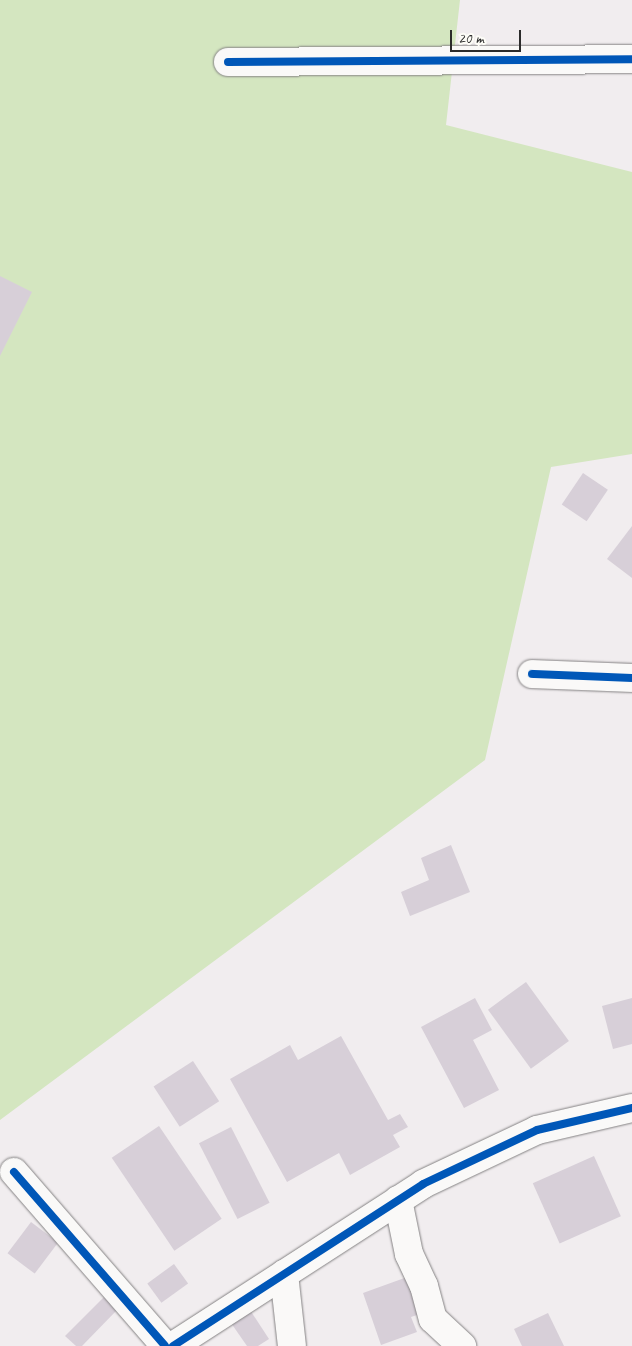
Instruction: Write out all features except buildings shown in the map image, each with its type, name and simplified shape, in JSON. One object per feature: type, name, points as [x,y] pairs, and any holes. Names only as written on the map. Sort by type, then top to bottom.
[{"type":"street","points":[[228,62],[632,59]]},
{"type":"street","points":[[532,674],[632,678]]},
{"type":"street","points":[[174,1346],[423,1184],[537,1130],[632,1108]]},
{"type":"street","points":[[14,1172],[165,1346]]},
{"type":"street","points":[[398,1200],[409,1254],[424,1286],[433,1319],[462,1346]]},
{"type":"street","points":[[284,1274],[292,1346]]},
{"type":"green space","points":[[0,0],[460,0],[446,125],[632,172],[632,454],[551,467],[485,760],[0,1120]]},
{"type":"cycle path","points":[[228,62],[632,59]]},
{"type":"cycle path","points":[[532,674],[632,678]]},
{"type":"cycle path","points":[[173,1346],[423,1184],[537,1130],[632,1108]]},
{"type":"cycle path","points":[[14,1172],[165,1346]]}]
